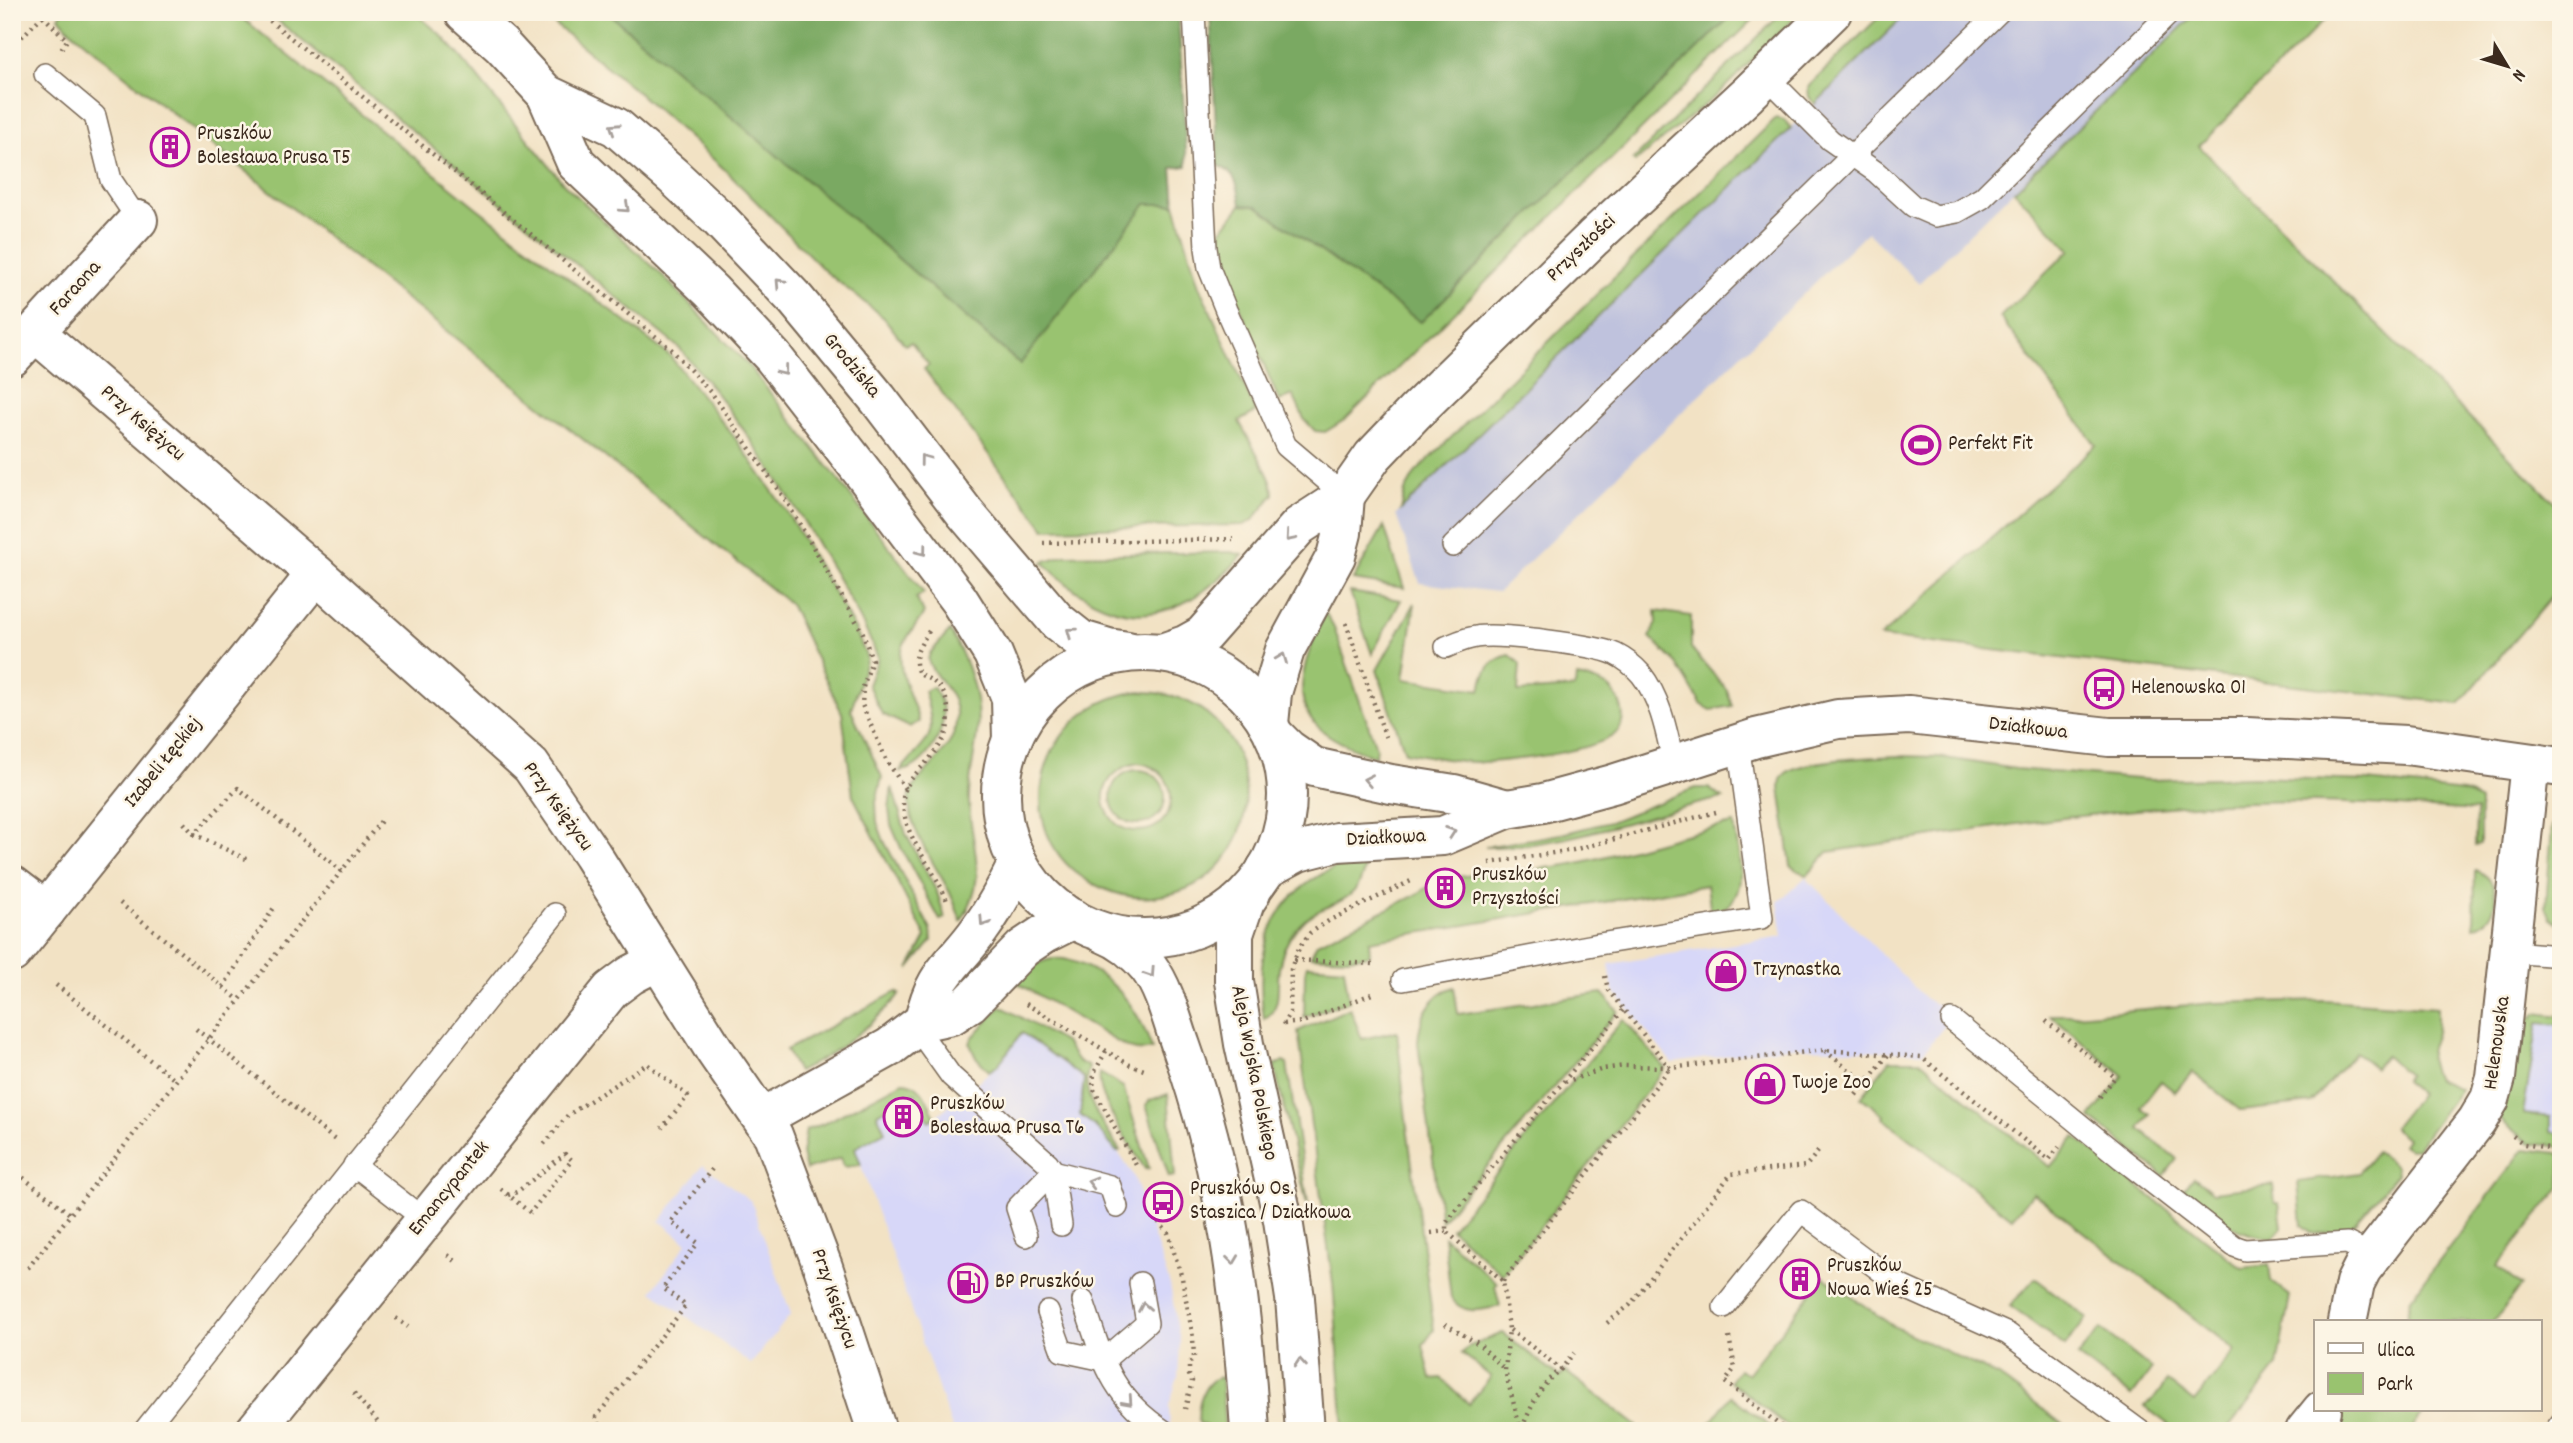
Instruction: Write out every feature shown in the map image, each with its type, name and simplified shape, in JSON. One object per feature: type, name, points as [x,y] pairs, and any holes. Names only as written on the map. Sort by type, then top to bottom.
[{"type":"street","name":"Grodziska","points":[[464,12],[546,93],[616,127],[719,219],[796,300],[878,399],[965,513],[1057,621],[1081,639],[1108,648],[1188,659],[1212,669],[1244,693],[1272,730]]},
{"type":"street","name":"Przyszłości","points":[[1012,741],[1024,717],[1038,700],[1061,679],[1084,665],[1109,656],[1185,645],[1203,635],[1299,526],[1345,496],[1373,456],[1415,412],[1593,238],[1832,12]]},
{"type":"street","name":"Grodziska","points":[[546,93],[576,163],[711,290],[772,357],[959,600],[993,654],[1003,676],[1013,710],[1012,741]]},
{"type":"street","name":"Faraona","points":[[24,345],[138,220]]},
{"type":"street","name":"Przy Księżycu","points":[[24,345],[316,574],[531,766],[592,855],[715,1051],[773,1135],[823,1267],[877,1431]]},
{"type":"street","points":[[1272,730],[1272,693],[1284,650],[1336,556],[1342,533],[1345,496]]},
{"type":"street","name":"Izabeli Łęckiej","points":[[12,953],[316,574]]},
{"type":"street","name":"Działkowa","points":[[1261,877],[1298,852],[1337,842],[1443,836],[1507,809],[1601,787],[1738,743],[1816,722],[1860,717],[1909,715],[2109,737],[2247,737],[2406,745],[2545,765]]},
{"type":"street","name":"Działkowa","points":[[1272,730],[1288,748],[1314,767],[1391,784],[1454,794],[1507,809]]},
{"type":"street","name":"Aleja Wojska Polskiego","points":[[1272,730],[1286,774],[1284,827],[1275,852],[1245,902],[1234,934],[1234,981],[1246,1054],[1283,1220],[1295,1298],[1305,1431]]},
{"type":"street","points":[[1012,741],[1002,786],[1003,813],[1008,838],[1018,863],[1052,904],[1127,946],[1149,968],[1163,995],[1208,1125],[1231,1241],[1248,1374],[1250,1431]]},
{"type":"street","name":"Helenowska","points":[[2347,1320],[2355,1283],[2372,1255],[2477,1121],[2490,1099],[2496,1078],[2509,952],[2545,765]]},
{"type":"street","points":[[920,1024],[940,975],[979,930],[1018,863]]},
{"type":"street","points":[[762,1118],[890,1047],[920,1024],[952,1015],[970,1003],[1023,948],[1044,934],[1086,925],[1124,936],[1150,938],[1176,934],[1202,926],[1225,914],[1261,877]]},
{"type":"street","points":[[12,885],[46,911]]},
{"type":"street","name":"Emancypantek","points":[[255,1431],[611,990],[631,975],[658,961]]},
{"type":"street","points":[[2305,1431],[2320,1412]]},
{"type":"lane","points":[[1194,12],[1209,268],[1286,446],[1345,496]]},
{"type":"lane","points":[[1453,546],[1999,12]]},
{"type":"lane","points":[[1766,76],[1803,116],[1876,172],[1913,205],[1936,216],[1957,212],[1982,198],[2171,12]]},
{"type":"lane","points":[[45,74],[95,116],[111,180],[138,220]]},
{"type":"lane","points":[[1446,647],[1475,637],[1491,635],[1615,654],[1632,665],[1651,689],[1664,724],[1674,765]]},
{"type":"lane","points":[[1403,980],[1762,918],[1738,743]]},
{"type":"lane","points":[[144,1431],[555,914]]},
{"type":"lane","points":[[2509,952],[2561,956]]},
{"type":"lane","points":[[1952,1020],[2234,1247],[2245,1250],[2347,1243],[2372,1255]]},
{"type":"lane","points":[[920,1024],[951,1076],[1043,1158],[1052,1171],[1061,1225]]},
{"type":"lane","points":[[355,1164],[425,1220]]},
{"type":"lane","points":[[1052,1171],[1110,1186],[1117,1207]]},
{"type":"lane","points":[[1026,1236],[1017,1208],[1052,1171]]},
{"type":"lane","points":[[1724,1307],[1801,1211],[1901,1286],[2017,1340],[2140,1431]]},
{"type":"lane","points":[[1104,1360],[1147,1323],[1140,1283]]},
{"type":"lane","points":[[1083,1301],[1104,1360],[1121,1395],[1164,1431]]},
{"type":"lane","points":[[1048,1312],[1062,1351],[1104,1360]]},
{"type":"lane","points":[[2554,1431],[2561,1423]]},
{"type":"path","points":[[12,47],[47,12]]},
{"type":"path","points":[[259,12],[671,349],[713,395],[788,504],[863,633],[872,660],[863,687],[862,705],[892,771],[905,789]]},
{"type":"path","points":[[1038,544],[1237,538]]},
{"type":"path","points":[[1345,619],[1390,751]]},
{"type":"path","points":[[934,623],[916,650],[915,662],[919,674],[937,682],[945,695],[948,723],[936,752],[905,789],[903,800],[906,822],[949,907]]},
{"type":"path","points":[[194,834],[238,788],[342,870]]},
{"type":"path","points":[[1476,865],[1573,850],[1721,811]]},
{"type":"path","points":[[28,1268],[381,821]]},
{"type":"path","points":[[184,823],[194,834],[246,859]]},
{"type":"path","points":[[1277,1032],[1290,1012],[1291,969],[1294,960],[1300,946],[1318,926],[1418,878]]},
{"type":"path","points":[[120,903],[239,1000]]},
{"type":"path","points":[[223,987],[275,906]]},
{"type":"path","points":[[1600,944],[1608,990],[1670,1068]]},
{"type":"path","points":[[1294,960],[1372,962],[1403,980]]},
{"type":"path","points":[[1284,1024],[1303,1022],[1349,1005],[1403,980]]},
{"type":"path","points":[[57,985],[175,1080]]},
{"type":"path","points":[[1018,999],[1105,1051],[1142,1070],[1152,1071]]},
{"type":"path","points":[[1521,1431],[1506,1371],[1509,1329],[1503,1281],[1446,1231],[1446,1223],[1623,1010]]},
{"type":"path","points":[[2046,1021],[2115,1077],[2093,1104]]},
{"type":"path","points":[[196,1029],[343,1146],[355,1164]]},
{"type":"path","points":[[1564,1082],[1603,1069],[1625,1066],[1670,1068],[1824,1050],[1921,1057],[2049,1160],[2063,1142]]},
{"type":"path","points":[[1824,1050],[1866,1083]]},
{"type":"path","points":[[1105,1051],[1094,1073],[1093,1088],[1137,1166]]},
{"type":"path","points":[[1856,1095],[1888,1055]]},
{"type":"path","points":[[544,1144],[568,1115],[647,1064],[688,1097],[662,1128]]},
{"type":"path","points":[[1503,1281],[1670,1068]]},
{"type":"path","points":[[2524,1144],[2561,1150]]},
{"type":"path","points":[[1607,1323],[1630,1305],[1731,1174],[1806,1166],[1821,1148]]},
{"type":"path","points":[[508,1195],[517,1192],[565,1154],[572,1160],[531,1214],[515,1201]]},
{"type":"path","points":[[12,1168],[70,1214]]},
{"type":"path","points":[[601,1431],[596,1417],[686,1306],[663,1288],[698,1243],[671,1222],[712,1169]]},
{"type":"path","points":[[1147,1191],[1157,1220],[1168,1233],[1194,1337],[1194,1358],[1189,1364],[1192,1381],[1183,1417]]},
{"type":"path","points":[[1431,1233],[1446,1231]]},
{"type":"path","points":[[1724,1307],[1735,1368],[1724,1381],[1787,1431]]},
{"type":"path","points":[[1445,1324],[1479,1344],[1506,1371]]},
{"type":"path","points":[[1509,1329],[1561,1369]]},
{"type":"path","points":[[1521,1431],[1537,1397],[1574,1353]]},
{"type":"path","points":[[354,1393],[385,1431]]},
{"type":"shaded area","points":[[1909,12],[2197,12],[1919,283],[1867,232],[1498,592],[1420,583],[1396,515]]},
{"type":"shaded area","points":[[1807,876],[1925,998],[1936,1004],[1958,1009],[1923,1053],[1788,1047],[1672,1063],[1613,990],[1609,964],[1783,936],[1778,902]]},
{"type":"shaded area","points":[[2535,1013],[2561,1016],[2561,1147],[2529,1143],[2506,1106],[2522,1015],[2534,1017]]},
{"type":"shaded area","points":[[1022,1032],[1084,1078],[1080,1115],[1095,1126],[1134,1176],[1170,1285],[1180,1342],[1178,1377],[1169,1405],[1170,1431],[953,1431],[855,1148],[885,1131],[877,1114],[915,1093],[929,1121],[935,1117],[997,1066]]},
{"type":"shaded area","points":[[703,1165],[751,1201],[791,1314],[751,1364],[652,1291],[687,1243],[660,1221]]},
{"type":"green space","points":[[63,12],[235,12],[477,208],[670,356],[735,438],[787,512],[855,629],[867,658],[851,710],[882,777],[876,802],[877,822],[884,841],[931,930],[932,941],[909,969],[926,937],[853,796],[842,713],[790,604],[122,73],[70,30],[59,17]]},
{"type":"green space","points":[[267,12],[414,12],[460,56],[564,184],[662,275],[749,366],[924,593],[916,598],[924,613],[905,642],[900,660],[919,722],[909,727],[882,714],[868,685],[878,658],[847,595],[758,450],[679,348]]},
{"type":"green space","points":[[540,12],[607,12],[1020,364],[1146,203],[1175,204],[1199,286],[1256,412],[1239,421],[1265,470],[1274,494],[1253,520],[1244,525],[1045,529],[924,369],[929,365],[911,342],[905,345],[884,318],[825,271],[723,168],[641,95]]},
{"type":"green space","points":[[607,12],[1178,12],[1187,166],[1172,168],[1175,204],[1146,204],[1020,364]]},
{"type":"green space","points":[[1210,12],[1735,12],[1421,322],[1257,206],[1241,205],[1233,177],[1218,165]]},
{"type":"green space","points":[[1735,12],[1761,12],[1346,419],[1325,432],[1315,431],[1304,419],[1293,395],[1279,401],[1226,273],[1221,231],[1241,205],[1257,206],[1421,322]]},
{"type":"green space","points":[[1783,12],[1801,12],[1717,95],[1635,162],[1633,160]]},
{"type":"green space","points":[[1884,12],[1908,12],[1815,104],[1809,97],[1808,87]]},
{"type":"green space","points":[[2197,12],[2332,12],[2199,146],[2561,509],[2561,586],[2459,704],[1880,637],[2096,445],[2000,317],[2070,250],[2014,191]]},
{"type":"green space","points":[[1776,118],[1784,120],[1791,128],[1401,510],[1405,491],[1416,472]]},
{"type":"green space","points":[[1384,526],[1404,588],[1353,580]]},
{"type":"green space","points":[[1231,552],[1243,555],[1218,580],[1193,598],[1169,609],[1144,614],[1120,611],[1095,602],[1069,586],[1043,562],[1064,555]]},
{"type":"green space","points":[[1350,592],[1401,600],[1372,654]]},
{"type":"green space","points":[[1415,603],[1404,679],[1480,690],[1489,667],[1498,659],[1510,655],[1520,664],[1518,692],[1574,688],[1577,677],[1595,681],[1611,689],[1621,707],[1623,718],[1619,730],[1609,738],[1573,750],[1506,761],[1465,761],[1405,752],[1377,670]]},
{"type":"green space","points":[[1656,611],[1691,616],[1691,648],[1727,690],[1732,706],[1711,710],[1701,704],[1677,664],[1650,637],[1657,623]]},
{"type":"green space","points":[[1325,612],[1334,628],[1376,747],[1375,756],[1346,745],[1324,732],[1311,718],[1304,702],[1302,684],[1306,663]]},
{"type":"green space","points":[[950,631],[972,680],[978,720],[969,793],[977,876],[970,905],[961,921],[949,891],[919,838],[909,804],[917,782],[945,750],[956,723],[953,699],[928,660],[930,653]]},
{"type":"green space","points":[[933,687],[943,709],[940,731],[924,758],[909,769],[900,771],[929,736],[931,719],[924,691]]},
{"type":"green space","points":[[1135,692],[1181,699],[1214,720],[1236,751],[1245,787],[1242,825],[1226,858],[1196,884],[1153,897],[1114,893],[1071,868],[1051,842],[1042,812],[1043,780],[1053,750],[1072,724],[1100,704]],"holes":[[[1138,763],[1153,768],[1164,777],[1170,788],[1168,812],[1161,822],[1150,829],[1135,831],[1122,828],[1114,822],[1107,810],[1104,800],[1107,783],[1119,770],[1128,766]]]},
{"type":"green space","points":[[1898,756],[1939,757],[2016,769],[2150,780],[2254,777],[2368,781],[2463,792],[2480,801],[2480,844],[2475,845],[2476,811],[2349,803],[2222,803],[2074,817],[1828,852],[1807,876],[1791,866],[1780,788],[1784,775],[1795,768],[1823,762]]},
{"type":"green space","points":[[1143,770],[1153,774],[1161,782],[1165,797],[1161,812],[1153,820],[1133,824],[1123,820],[1115,812],[1111,792],[1115,782],[1123,774]]},
{"type":"green space","points":[[892,787],[906,834],[937,892],[945,918],[940,920],[891,825],[889,809]]},
{"type":"green space","points":[[1695,788],[1708,788],[1723,798],[1575,836],[1515,846],[1485,847],[1561,834],[1610,822]]},
{"type":"green space","points":[[2561,813],[2561,924],[2551,919],[2546,906],[2552,825],[2558,825]]},
{"type":"green space","points":[[1734,824],[1740,863],[1738,889],[1733,900],[1724,908],[1711,913],[1707,885],[1369,941],[1370,955],[1348,958],[1311,956],[1317,943],[1414,896],[1439,880],[1440,894],[1450,892],[1448,878],[1577,863]]},
{"type":"green space","points":[[1366,855],[1363,874],[1350,895],[1307,918],[1289,938],[1280,964],[1278,997],[1274,1009],[1264,1019],[1261,988],[1263,960],[1268,936],[1279,914],[1293,896],[1313,880],[1337,866]]},
{"type":"green space","points":[[2475,870],[2490,881],[2495,899],[2489,916],[2474,927]]},
{"type":"green space","points":[[1064,959],[1095,972],[1120,992],[1139,1018],[1152,1049],[1141,1051],[1128,1048],[1016,982],[1037,964]]},
{"type":"green space","points":[[1307,965],[1344,968],[1349,1001],[1304,1017]]},
{"type":"green space","points":[[1454,987],[1458,1014],[1602,993],[1618,1011],[1441,1221],[1418,1043],[1427,1009],[1438,996]]},
{"type":"green space","points":[[896,992],[900,994],[865,1028],[827,1056],[798,1072],[786,1050]]},
{"type":"green space","points":[[2325,1000],[2437,1008],[2437,1029],[2430,1053],[2431,1067],[2436,1079],[2460,1089],[2417,1148],[2409,1149],[2403,1145],[2407,1139],[2393,1128],[2420,1094],[2404,1081],[2408,1074],[2385,1056],[2375,1068],[2355,1052],[2311,1103],[2241,1111],[2192,1072],[2175,1092],[2161,1081],[2141,1107],[2150,1114],[2139,1129],[2177,1159],[2164,1176],[2090,1117],[2123,1076],[2050,1015],[2214,1003]]},
{"type":"green space","points":[[1001,1006],[1065,1043],[1078,1061],[1089,1067],[1087,1089],[1090,1100],[1120,1151],[1117,1152],[1095,1126],[1080,1115],[1084,1078],[1022,1033],[997,1066],[989,1071],[975,1056],[970,1044],[972,1038]]},
{"type":"green space","points":[[1350,1008],[1362,1039],[1397,1031],[1434,1330],[1423,1345],[1431,1379],[1441,1378],[1469,1404],[1491,1377],[1462,1353],[1470,1346],[1503,1333],[1560,1377],[1565,1371],[1637,1426],[1634,1431],[1344,1431],[1333,1283],[1298,1031]]},
{"type":"green space","points":[[2535,1013],[2561,1016],[2561,1025],[2538,1023],[2523,1114],[2551,1117],[2551,1132],[2561,1134],[2561,1147],[2529,1143],[2499,1119],[2522,1015],[2534,1017]]},
{"type":"green space","points":[[1623,1019],[1665,1068],[1503,1275],[1451,1229]]},
{"type":"green space","points":[[1890,1060],[1919,1060],[2050,1167],[2075,1137],[2242,1268],[2269,1265],[2271,1281],[2290,1296],[2277,1366],[2226,1431],[2177,1431],[2144,1406],[2153,1400],[2167,1381],[2194,1402],[2235,1350],[2033,1193],[2012,1218],[1883,1118],[1884,1115],[1861,1097]]},
{"type":"green space","points":[[1283,1062],[1287,1064],[1310,1217],[1274,1065]]},
{"type":"green space","points":[[1100,1073],[1123,1087],[1149,1168],[1145,1169],[1109,1108],[1103,1095]]},
{"type":"green space","points":[[903,1082],[920,1089],[935,1117],[929,1121],[915,1093],[877,1114],[885,1131],[855,1148],[861,1165],[844,1167],[841,1158],[806,1170],[802,1154],[806,1130],[823,1124]]},
{"type":"green space","points":[[1168,1094],[1175,1176],[1169,1177],[1146,1105],[1150,1100]]},
{"type":"green space","points":[[2524,1149],[2558,1153],[2561,1156],[2561,1186],[2497,1267],[2521,1286],[2495,1320],[2405,1320],[2410,1300]]},
{"type":"green space","points":[[2376,1152],[2396,1166],[2397,1174],[2356,1222],[2345,1229],[2313,1234],[2302,1225],[2298,1182],[2359,1173]]},
{"type":"green space","points":[[2194,1177],[2213,1192],[2273,1185],[2275,1203],[2279,1203],[2282,1228],[2273,1238],[2234,1228],[2183,1191]]},
{"type":"green space","points":[[1444,1237],[1497,1283],[1495,1286],[1500,1306],[1480,1310],[1467,1309],[1456,1304],[1451,1298]]},
{"type":"green space","points":[[1824,1277],[1893,1326],[1998,1376],[2069,1429],[1794,1431],[1730,1381],[1739,1369],[1747,1374]]},
{"type":"green space","points":[[2035,1278],[2087,1318],[2065,1346],[2010,1306]]},
{"type":"green space","points":[[2101,1329],[2152,1369],[2132,1396],[2077,1356]]},
{"type":"green space","points":[[1221,1377],[1225,1431],[1215,1431],[1199,1423],[1199,1409],[1206,1388]]},
{"type":"green space","points":[[1731,1396],[1776,1431],[1704,1431]]},
{"type":"green space","points":[[2340,1412],[2424,1412],[2410,1431],[2326,1431]]},
{"type":"place","name":"Pruszków Bolesława Prusa T5","points":[[170,147]]},
{"type":"place","name":"Perfekt Fit","points":[[1921,445]]},
{"type":"place","name":"Helenowska 01","points":[[2104,689]]},
{"type":"place","name":"Pruszków Przyszłości","points":[[1445,888]]},
{"type":"place","name":"Trzynastka","points":[[1726,971]]},
{"type":"place","name":"Twoje Zoo","points":[[1765,1084]]},
{"type":"place","name":"Pruszków Bolesława Prusa T6","points":[[903,1117]]},
{"type":"place","name":"Pruszków Os. Staszica / Działkowa","points":[[1163,1202]]},
{"type":"place","name":"Pruszków Nowa Wieś 25","points":[[1800,1279]]},
{"type":"place","name":"BP Pruszków","points":[[968,1283]]}]
